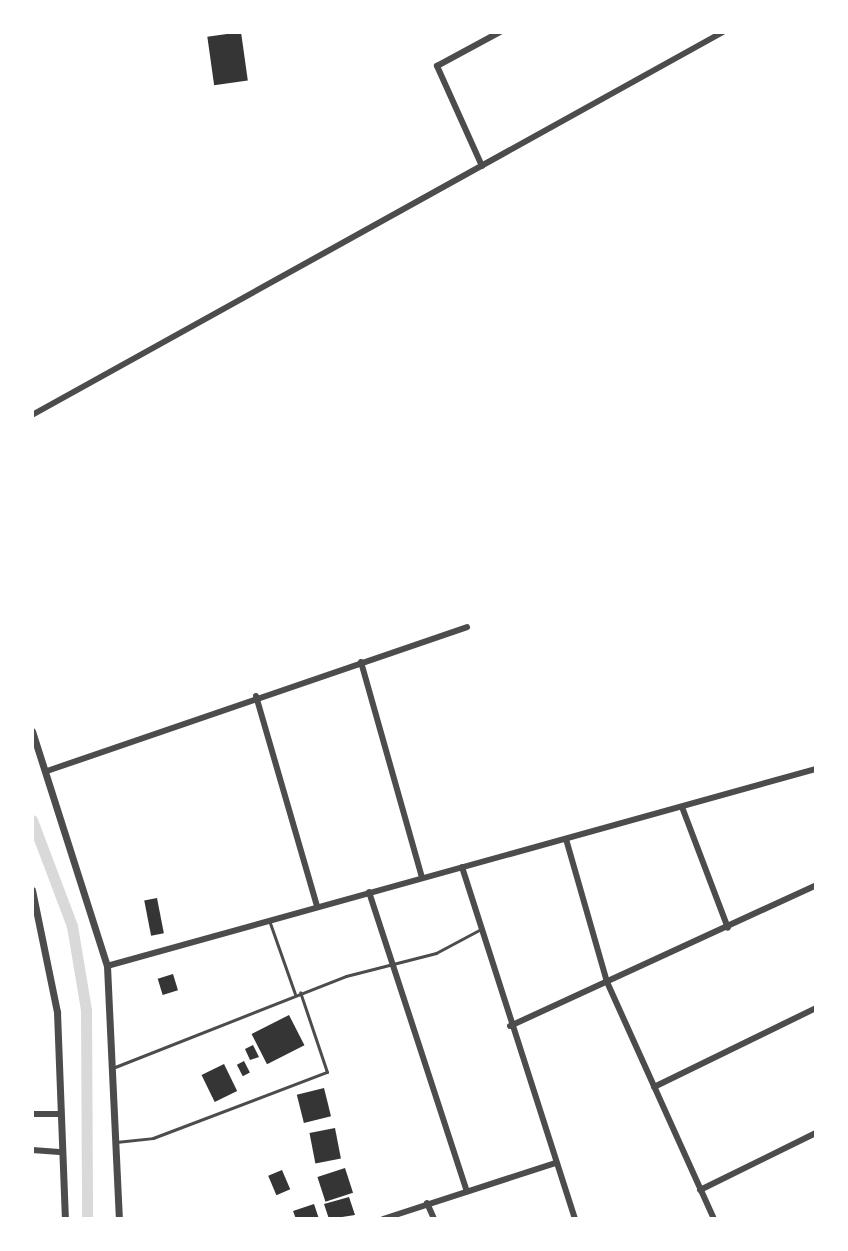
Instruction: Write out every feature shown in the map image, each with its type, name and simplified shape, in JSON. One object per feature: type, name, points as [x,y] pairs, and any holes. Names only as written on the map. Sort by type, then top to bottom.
[{"type":"street","points":[[482,166],[437,66],[500,32]]},
{"type":"street","points":[[32,415],[723,32]]},
{"type":"street","points":[[47,771],[256,696],[467,627]]},
{"type":"street","points":[[361,662],[422,878]]},
{"type":"street","points":[[256,696],[317,906]]},
{"type":"street","points":[[32,731],[107,966],[119,1219]]},
{"type":"street","points":[[107,966],[816,769]]},
{"type":"street","points":[[682,807],[728,928]]},
{"type":"street","points":[[566,839],[607,982],[714,1219]]},
{"type":"street","points":[[462,867],[510,1026],[575,1219]]},
{"type":"street","points":[[510,1026],[816,885]]},
{"type":"street","points":[[32,890],[52,969],[65,1219]]},
{"type":"street","points":[[369,892],[467,1191]]},
{"type":"street","points":[[654,1087],[816,1008]]},
{"type":"street","points":[[32,1114],[59,1114]]},
{"type":"street","points":[[700,1190],[816,1133]]},
{"type":"street","points":[[32,1150],[63,1152]]},
{"type":"street","points":[[383,1219],[555,1163]]},
{"type":"street","points":[[427,1203],[434,1219]]},
{"type":"lane","points":[[116,1142],[153,1138],[327,1072],[269,919]]},
{"type":"lane","points":[[113,1068],[298,993],[394,966],[481,929]]},
{"type":"building","points":[[241,32],[248,81],[214,85],[207,37]]},
{"type":"building","points":[[157,898],[164,933],[151,936],[144,900]]},
{"type":"building","points":[[173,974],[178,990],[163,995],[158,979]]},
{"type":"building","points":[[289,1015],[304,1045],[267,1064],[252,1034]]},
{"type":"building","points":[[253,1045],[259,1057],[250,1060],[245,1049]]},
{"type":"building","points":[[244,1061],[250,1073],[243,1076],[237,1065]]},
{"type":"building","points":[[224,1064],[237,1091],[215,1102],[202,1075]]},
{"type":"building","points":[[324,1088],[331,1116],[304,1123],[297,1095]]},
{"type":"building","points":[[335,1128],[341,1158],[315,1163],[309,1133]]},
{"type":"building","points":[[345,1168],[353,1193],[325,1202],[317,1177]]},
{"type":"building","points":[[282,1170],[290,1189],[276,1195],[268,1176]]},
{"type":"building","points":[[349,1197],[355,1215],[329,1219],[324,1204]]},
{"type":"building","points":[[314,1204],[319,1219],[296,1219],[293,1211]]},
{"type":"waterway","points":[[32,820],[72,926],[86,1010],[87,1219]]}]
